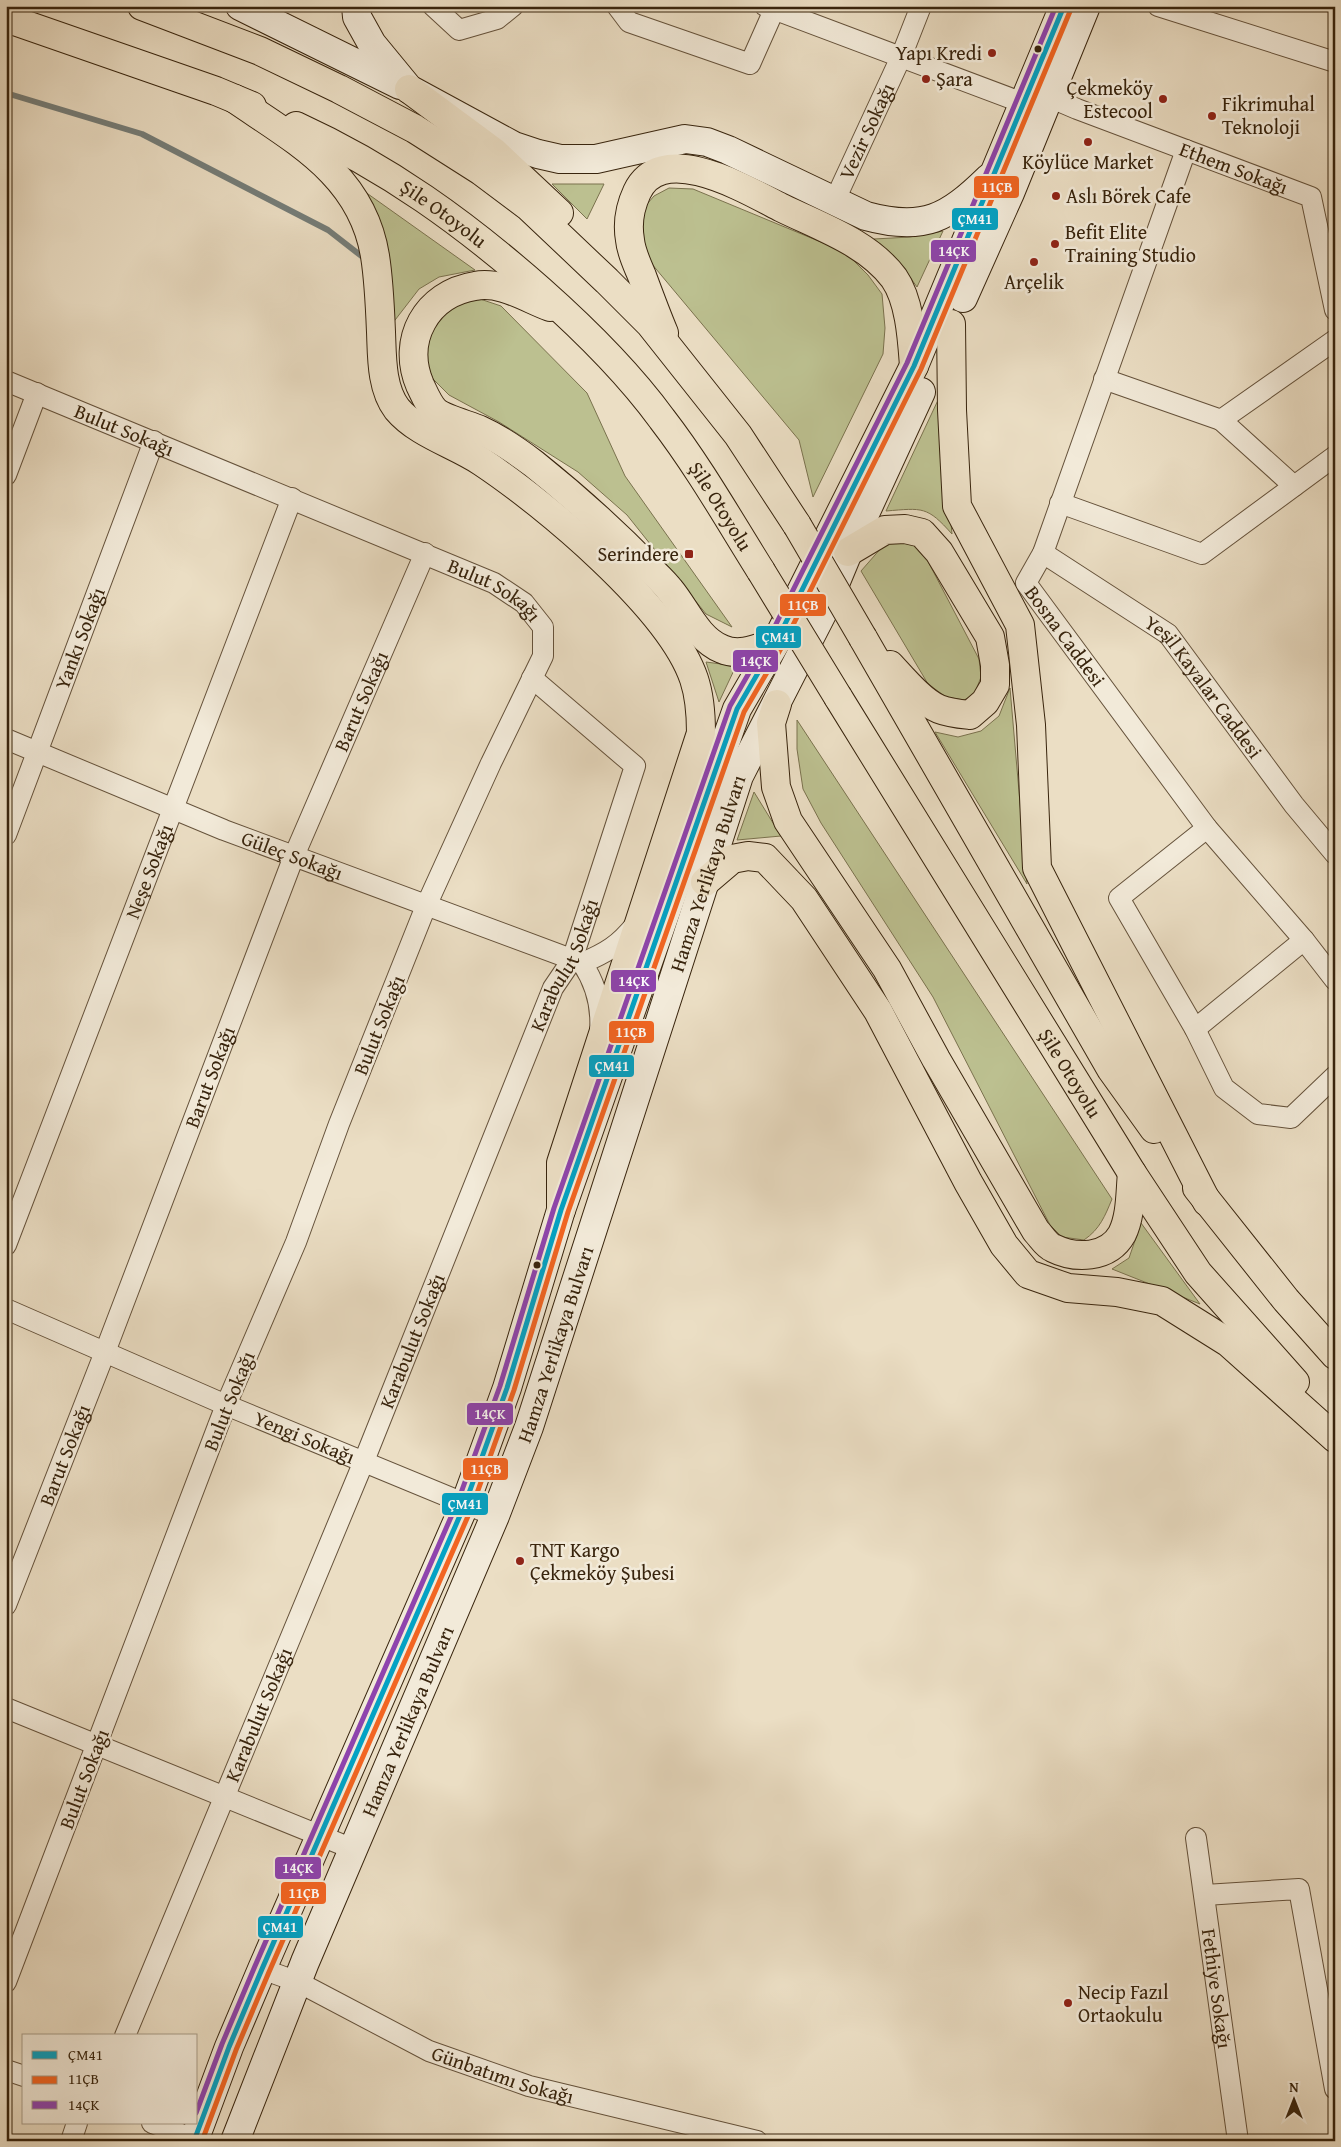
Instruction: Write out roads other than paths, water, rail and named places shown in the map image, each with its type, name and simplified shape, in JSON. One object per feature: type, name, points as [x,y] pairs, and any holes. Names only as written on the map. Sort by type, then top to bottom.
[{"type":"highway","points":[[142,6],[260,50],[415,129],[480,171],[529,207],[650,324],[738,435],[797,525],[863,638],[918,694],[938,709],[970,714],[986,702],[994,685],[995,666],[990,637],[939,552],[922,533],[905,529],[885,530],[848,552]]},
{"type":"highway","name":"Şile Otoyolu","points":[[6,18],[216,91],[328,141],[364,160],[418,193],[482,240],[566,313],[611,358],[662,418],[703,478],[1132,1173],[1198,1273],[1335,1426]]},
{"type":"highway","points":[[408,89],[494,152],[552,204],[583,243],[607,281]]},
{"type":"highway","points":[[235,99],[318,157],[341,179],[357,204],[368,230],[375,255],[383,366],[388,391],[396,408],[410,422],[480,461],[554,517],[630,588],[671,635],[694,678],[700,708],[701,733],[561,1163],[561,1210]]},
{"type":"highway","points":[[670,348],[635,258],[630,241],[629,224],[632,204],[639,188],[650,175],[667,168],[687,168],[706,173],[768,201],[861,248],[879,260],[895,280],[902,295],[910,326],[914,366]]},
{"type":"highway","points":[[566,313],[496,285],[475,286],[457,290],[440,300],[426,313],[417,330],[413,352],[415,374],[424,395],[436,412],[505,443],[555,481],[648,567],[670,590],[704,636],[721,649],[745,653],[776,642]]},
{"type":"highway","points":[[951,324],[952,410],[957,506],[1020,625],[1031,725],[1037,868],[1207,1202]]},
{"type":"highway","name":"Şile Otoyolu","points":[[863,638],[1112,1069],[1207,1202],[1286,1300],[1335,1355]]},
{"type":"highway","points":[[777,704],[771,723],[776,787],[788,820],[887,970],[936,1059],[1036,1231],[1051,1247],[1077,1256],[1103,1252],[1121,1235],[1128,1215],[1132,1173]]},
{"type":"highway","points":[[705,882],[732,859],[748,856],[765,858],[804,900],[878,1011],[968,1182],[1004,1245],[1028,1274],[1068,1288],[1118,1292],[1162,1301],[1229,1343],[1335,1438]]},
{"type":"main road","points":[[240,6],[408,89],[514,146],[560,159],[596,159],[678,140],[707,142],[736,154],[834,202],[874,218],[889,222],[913,224],[932,220],[952,209],[971,195],[992,175]]},
{"type":"main road","points":[[356,6],[357,17],[372,44],[408,89]]},
{"type":"main road","name":"Hamza Yerlikaya Bulvarı","points":[[194,2140],[229,2047],[262,1969],[465,1504],[507,1388],[561,1210],[737,709],[776,642],[914,366],[1064,6]]},
{"type":"main road","name":"Hamza Yerlikaya Bulvarı","points":[[235,2141],[298,1982],[495,1516],[529,1427],[739,776],[825,608],[848,552],[1010,193],[1086,6]]},
{"type":"street","points":[[433,6],[460,30],[497,19],[513,6]]},
{"type":"street","points":[[617,6],[629,22],[750,64],[769,8],[1023,103]]},
{"type":"street","name":"Vezir Sokağı","points":[[834,202],[901,57],[921,6]]},
{"type":"street","points":[[1158,6],[1335,62]]},
{"type":"street","name":"Ethem Sokağı","points":[[1049,97],[1311,197],[1335,310]]},
{"type":"street","name":"Bosna Caddesi","points":[[1186,150],[1043,553],[1026,583],[1207,828],[1304,940],[1335,980]]},
{"type":"street","points":[[1221,420],[1335,340]]},
{"type":"street","points":[[1104,379],[1221,420],[1294,486]]},
{"type":"street","name":"Bulut Sokağı","points":[[6,380],[494,583],[524,603],[543,627],[543,656],[426,906],[339,1124],[296,1242],[226,1405],[6,1982]]},
{"type":"street","points":[[6,474],[37,393]]},
{"type":"street","name":"Yankı Sokağı","points":[[6,835],[154,441]]},
{"type":"street","points":[[1060,504],[1202,554],[1335,456]]},
{"type":"street","name":"Neşe Sokağı","points":[[6,1245],[292,498]]},
{"type":"street","name":"Barut Sokağı","points":[[6,1605],[105,1352],[294,856],[425,553]]},
{"type":"street","name":"Yeşil Kayalar Caddesi","points":[[1043,553],[1168,634],[1294,806],[1332,846]]},
{"type":"street","name":"Karabulut Sokağı","points":[[126,2034],[364,1461],[553,988],[577,961],[635,766],[532,678]]},
{"type":"street","name":"Güleç Sokağı","points":[[6,739],[294,856],[577,961]]},
{"type":"street","points":[[1207,828],[1119,898],[1195,1029],[1224,1088],[1258,1114],[1291,1118],[1335,1076]]},
{"type":"street","points":[[599,1046],[601,1020],[598,994],[591,976],[577,961],[604,954],[622,941],[641,918]]},
{"type":"street","points":[[1195,1029],[1304,940]]},
{"type":"street","name":"Yengi Sokağı","points":[[6,1309],[226,1405],[495,1516]]},
{"type":"street","points":[[6,1708],[354,1849]]},
{"type":"street","name":"Fethiye Sokağı","points":[[1196,1838],[1238,2141]]},
{"type":"street","points":[[1204,1895],[1299,1889],[1335,2089]]},
{"type":"street","name":"Günbatımı Sokağı","points":[[262,1969],[298,1982],[429,2051],[529,2086],[736,2138],[757,2141]]},
{"type":"street","points":[[6,2070],[22,2075]]},
{"type":"street","points":[[71,2141],[77,2124]]},
{"type":"street","points":[[154,2124],[194,2140]]},
{"type":"waterway","points":[[6,93],[142,134],[328,230],[364,258]]},
{"type":"place","name":"Yapı Kredi","points":[[992,53]]},
{"type":"place","name":"Şara","points":[[926,79]]},
{"type":"place","name":"Çekmeköy Estecool","points":[[1163,99]]},
{"type":"place","name":"Fikrimuhal Teknoloji","points":[[1212,116]]},
{"type":"place","name":"Köylüce Market","points":[[1088,142]]},
{"type":"place","name":"Aslı Börek Cafe","points":[[1056,196]]},
{"type":"place","name":"Befit Elite Training Studio","points":[[1055,244]]},
{"type":"place","name":"Arçelik","points":[[1034,262]]},
{"type":"place","name":"Serindere","points":[[689,554]]},
{"type":"place","name":"TNT Kargo Çekmeköy Şubesi","points":[[520,1561]]},
{"type":"place","name":"Necip Fazıl Ortaokulu","points":[[1068,2003]]}]
